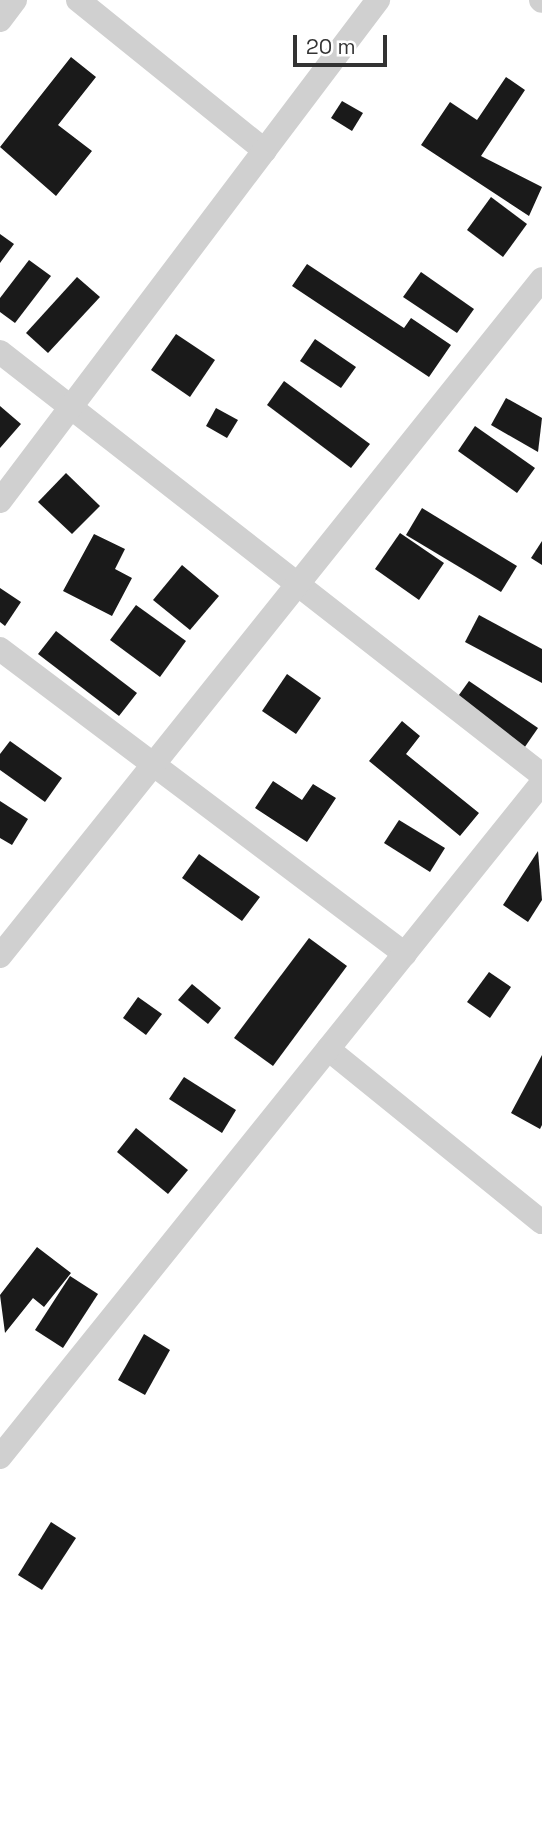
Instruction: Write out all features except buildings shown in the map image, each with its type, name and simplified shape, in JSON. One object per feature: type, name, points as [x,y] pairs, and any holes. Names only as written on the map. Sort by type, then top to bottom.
[{"type":"street","points":[[0,20],[15,0]]},
{"type":"street","points":[[78,0],[265,151]]},
{"type":"street","points":[[0,501],[378,0]]},
{"type":"street","points":[[0,956],[542,279]]},
{"type":"street","points":[[0,352],[542,775]]},
{"type":"street","points":[[0,649],[405,954]]},
{"type":"street","points":[[0,1457],[542,783]]},
{"type":"street","points":[[328,1049],[542,1222]]}]
